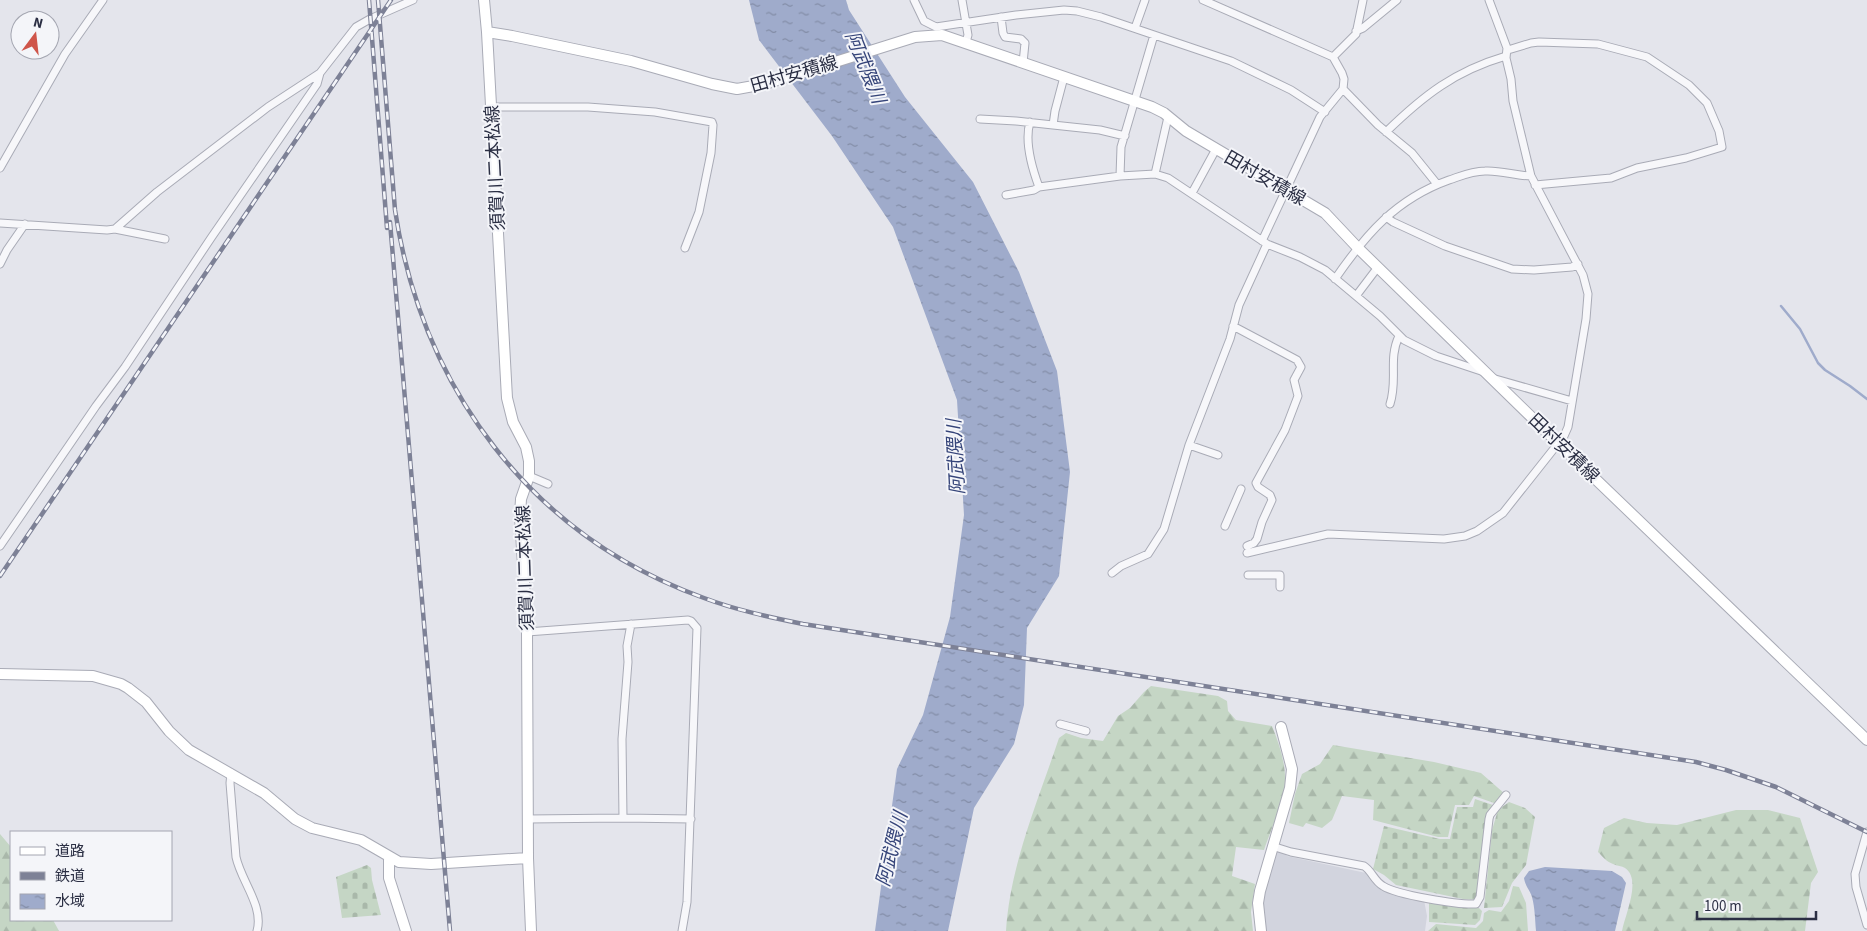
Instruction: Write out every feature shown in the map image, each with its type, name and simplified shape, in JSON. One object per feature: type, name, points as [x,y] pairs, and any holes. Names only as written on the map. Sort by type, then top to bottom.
[{"type":"main road","name":"須賀川二本松線","points":[[484,0],[508,398],[515,427],[526,447],[529,461],[528,476],[521,499],[520,516],[527,632],[528,858],[531,931]]},
{"type":"main road","name":"田村安積線","points":[[487,32],[631,61],[727,88],[744,89],[890,44],[935,34],[966,42],[1152,107],[1186,131],[1306,200],[1325,213],[1378,268],[1489,376],[1867,740]]},
{"type":"main road","points":[[0,674],[93,676],[114,681],[128,688],[146,702],[189,750],[264,793],[303,824],[361,840],[390,858],[406,864],[528,858]]},
{"type":"main road","points":[[1262,931],[1258,903],[1260,890],[1290,788],[1292,769],[1280,727]]},
{"type":"main road","points":[[390,858],[389,878],[406,931]]},
{"type":"street","points":[[0,168],[65,54],[102,0]]},
{"type":"street","points":[[115,229],[157,192],[268,107],[320,73],[356,27],[413,0]]},
{"type":"street","points":[[914,0],[922,18],[936,27],[1064,10],[1088,14],[1231,61],[1291,90],[1325,112]]},
{"type":"street","points":[[962,0],[968,35],[966,42]]},
{"type":"street","points":[[1135,28],[1145,0]]},
{"type":"street","points":[[1112,573],[1121,566],[1148,554],[1161,536],[1173,502],[1189,444],[1230,339],[1239,305],[1285,189],[1320,117],[1343,90],[1344,79],[1333,56],[1203,0]]},
{"type":"street","points":[[1333,56],[1352,38],[1356,31],[1363,0]]},
{"type":"street","points":[[1356,31],[1363,28],[1397,0]]},
{"type":"street","points":[[1233,326],[1297,360],[1301,367],[1294,380],[1298,396],[1288,422],[1256,483],[1258,488],[1270,495],[1272,500],[1257,539],[1247,549],[1328,534],[1444,539],[1465,536],[1486,526],[1504,514],[1564,436],[1570,422],[1588,303],[1586,286],[1578,264],[1531,176],[1512,101],[1507,53],[1489,0]]},
{"type":"street","points":[[1001,17],[1002,33],[1005,38],[1021,39],[1026,43],[1023,63]]},
{"type":"street","points":[[1120,176],[1121,147],[1154,35]]},
{"type":"street","points":[[1386,132],[1415,104],[1445,83],[1507,53],[1538,42],[1598,44],[1648,57],[1689,85],[1702,97],[1712,114],[1720,137],[1722,148],[1637,168],[1611,178],[1535,185]]},
{"type":"street","points":[[0,546],[87,419],[125,368],[211,238],[260,169],[317,84],[320,73]]},
{"type":"street","points":[[1053,125],[1056,103],[1064,77]]},
{"type":"street","points":[[1343,90],[1386,132],[1412,153],[1437,184]]},
{"type":"street","points":[[491,107],[588,107],[655,112],[712,122],[714,125],[711,153],[700,208],[685,248]]},
{"type":"street","points":[[1155,174],[1168,117]]},
{"type":"street","points":[[980,119],[1030,122],[1100,130],[1125,136]]},
{"type":"street","points":[[1030,122],[1028,141],[1039,187]]},
{"type":"street","points":[[1192,193],[1216,149]]},
{"type":"street","points":[[1335,279],[1350,256],[1386,217],[1409,199],[1437,184],[1468,173],[1486,170],[1531,176]]},
{"type":"street","points":[[1006,195],[1034,190],[1039,187],[1120,176],[1155,174],[1168,178],[1265,242],[1311,263],[1335,279],[1380,316],[1399,336],[1436,356],[1489,376],[1572,401]]},
{"type":"street","points":[[1386,217],[1445,246],[1512,268],[1534,270],[1572,267],[1578,264]]},
{"type":"street","points":[[0,223],[115,229],[165,239]]},
{"type":"street","points":[[0,264],[25,224]]},
{"type":"street","points":[[1356,296],[1378,268]]},
{"type":"street","points":[[1390,404],[1394,380],[1392,354],[1399,336]]},
{"type":"street","points":[[1189,444],[1218,455]]},
{"type":"street","points":[[528,476],[548,484]]},
{"type":"street","points":[[1224,526],[1242,489]]},
{"type":"street","points":[[1248,575],[1280,575],[1280,587]]},
{"type":"street","points":[[527,632],[688,620],[691,620],[697,628],[688,902],[682,931]]},
{"type":"street","points":[[623,818],[622,739],[628,662],[627,646],[631,624]]},
{"type":"street","points":[[1060,724],[1086,731]]},
{"type":"street","points":[[231,774],[230,783],[236,857],[260,920],[257,931]]},
{"type":"street","points":[[1272,846],[1291,852],[1364,866],[1381,885],[1393,890],[1448,902],[1476,904],[1480,897],[1489,819],[1506,795]]},
{"type":"street","points":[[528,819],[691,819]]},
{"type":"street","points":[[1867,832],[1855,874],[1856,887],[1867,925]]},
{"type":"shaded area","points":[[1277,842],[1287,856],[1366,873],[1391,891],[1424,900],[1427,916],[1425,931],[1266,931],[1262,905]]},
{"type":"green space","points":[[1151,686],[1218,696],[1227,701],[1228,711],[1236,720],[1272,726],[1284,766],[1285,783],[1283,797],[1264,850],[1236,847],[1232,876],[1255,884],[1251,912],[1253,931],[1006,931],[1013,882],[1019,858],[1059,738],[1066,733],[1081,738],[1103,741],[1118,716],[1130,708]]},
{"type":"green space","points":[[1333,745],[1434,762],[1481,773],[1505,794],[1504,798],[1494,803],[1474,796],[1469,805],[1455,805],[1448,837],[1438,837],[1373,820],[1374,800],[1342,796],[1332,820],[1322,828],[1306,823],[1303,827],[1289,823],[1295,794],[1302,774],[1320,764]]},
{"type":"green space","points":[[1475,799],[1493,805],[1489,814],[1477,900],[1463,899],[1396,885],[1373,869],[1384,826],[1440,839],[1450,839],[1457,807],[1473,807]]},
{"type":"green space","points":[[1509,802],[1525,808],[1535,817],[1526,865],[1512,883],[1502,907],[1484,908],[1492,830],[1498,810]]},
{"type":"green space","points":[[1736,810],[1768,810],[1800,818],[1818,872],[1811,883],[1805,931],[1622,931],[1631,898],[1632,880],[1630,873],[1625,868],[1609,862],[1598,852],[1604,828],[1624,818],[1647,823],[1677,825]]},
{"type":"green space","points":[[0,834],[10,846],[10,921],[54,921],[59,931],[0,931]]},
{"type":"green space","points":[[367,865],[371,868],[372,880],[381,915],[342,918],[336,877]]},
{"type":"green space","points":[[1513,886],[1519,887],[1526,903],[1528,931],[1428,931],[1436,924],[1476,928],[1483,921],[1484,913],[1489,910],[1501,912],[1509,901]]},
{"type":"green space","points":[[1429,901],[1466,908],[1479,908],[1482,911],[1480,920],[1475,925],[1429,922]]},
{"type":"water","name":"阿武隈川","points":[[749,0],[846,0],[849,10],[905,97],[973,182],[1019,272],[1057,371],[1070,472],[1059,576],[1027,628],[1024,705],[1014,744],[974,808],[948,931],[875,931],[897,769],[923,715],[950,617],[964,515],[957,400],[893,227],[832,136],[759,40]]},
{"type":"water","points":[[1545,867],[1612,871],[1622,877],[1626,883],[1615,931],[1536,931],[1533,901],[1524,878],[1529,871]]},
{"type":"waterway","points":[[1781,306],[1800,329],[1818,363],[1867,399]]},
{"type":"railway","points":[[369,0],[387,228]]},
{"type":"railway","points":[[378,0],[395,210],[409,275],[430,337],[459,395],[495,448],[537,495],[587,536],[642,571],[716,602],[753,613],[803,624],[1696,762],[1776,787],[1867,832]]},
{"type":"railway","points":[[0,576],[391,0]]},
{"type":"railway","points":[[390,222],[450,931]]}]
